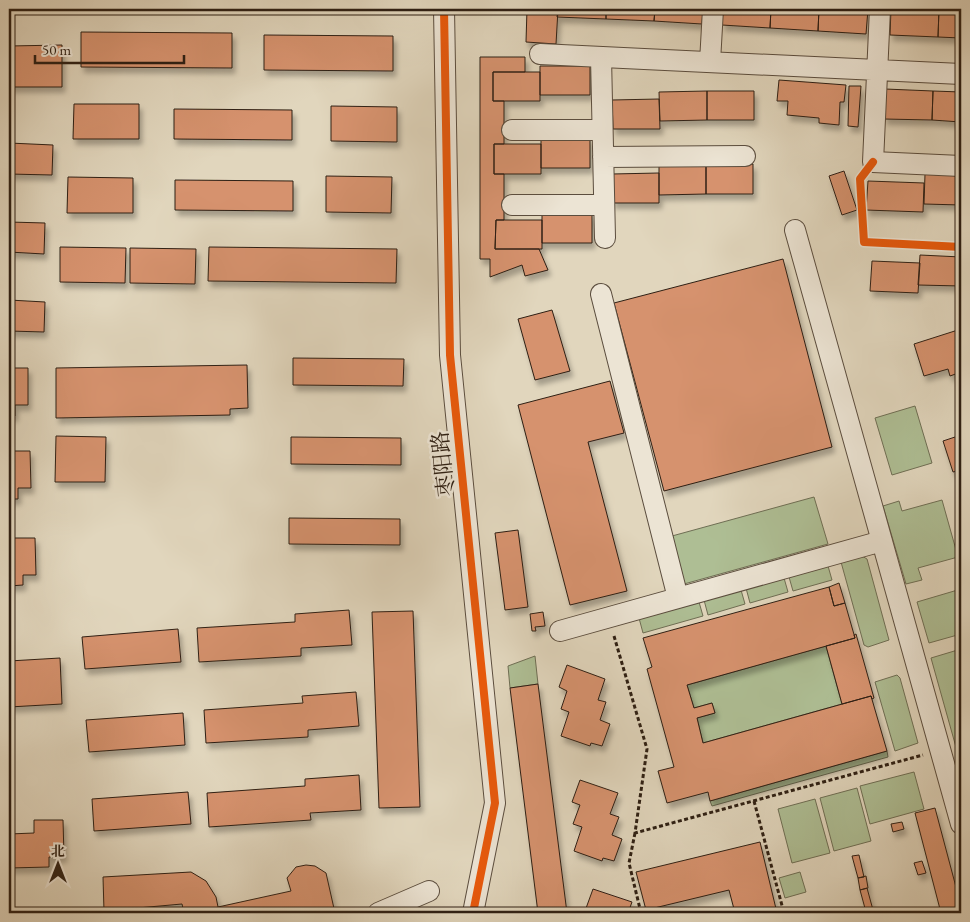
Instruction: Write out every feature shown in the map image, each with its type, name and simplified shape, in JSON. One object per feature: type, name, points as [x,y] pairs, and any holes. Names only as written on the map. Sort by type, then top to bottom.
[{"type":"street","points":[[710,62],[713,9]]},
{"type":"street","points":[[880,9],[873,162],[961,166]]},
{"type":"street","name":"枣阳路","points":[[448,14],[450,355],[495,803],[473,913]]},
{"type":"street","points":[[540,54],[961,74]]},
{"type":"street","points":[[600,57],[604,238]]},
{"type":"street","points":[[537,117],[602,123]]},
{"type":"street","points":[[512,130],[602,123]]},
{"type":"street","points":[[603,157],[745,156]]},
{"type":"street","points":[[512,198],[604,198]]},
{"type":"street","points":[[795,230],[961,824]]},
{"type":"street","points":[[601,294],[678,598]]},
{"type":"street","points":[[560,631],[608,616],[882,541]]},
{"type":"street","points":[[378,913],[429,891]]},
{"type":"path","points":[[608,616],[647,749],[629,863],[641,913]]},
{"type":"path","points":[[635,833],[941,750]]},
{"type":"path","points":[[754,801],[784,913]]},
{"type":"green space","points":[[915,406],[932,463],[892,475],[875,418]]},
{"type":"green space","points":[[814,497],[828,544],[684,584],[672,536]]},
{"type":"green space","points":[[942,500],[958,557],[918,568],[922,580],[906,584],[883,506],[899,501],[902,511]]},
{"type":"green space","points":[[862,556],[867,559],[889,640],[868,647],[864,645],[841,562]]},
{"type":"green space","points":[[828,566],[832,580],[793,591],[789,577]]},
{"type":"green space","points":[[784,578],[788,592],[750,603],[746,588]]},
{"type":"green space","points":[[961,589],[961,634],[929,643],[917,602]]},
{"type":"green space","points":[[741,590],[745,604],[708,615],[704,600]]},
{"type":"green space","points":[[699,602],[703,616],[643,633],[639,618]]},
{"type":"green space","points":[[826,646],[842,704],[703,743],[697,718],[715,713],[712,703],[694,708],[687,685]]},
{"type":"green space","points":[[961,649],[961,765],[931,658]]},
{"type":"green space","points":[[535,656],[538,684],[510,688],[508,666]]},
{"type":"green space","points":[[897,675],[900,678],[918,743],[895,751],[875,682]]},
{"type":"green space","points":[[887,751],[888,757],[712,806],[710,801]]},
{"type":"green space","points":[[914,772],[924,809],[870,824],[860,786]]},
{"type":"green space","points":[[857,788],[871,841],[834,851],[820,798]]},
{"type":"green space","points":[[815,799],[830,853],[792,863],[778,809]]},
{"type":"green space","points":[[800,872],[806,892],[785,898],[779,878]]},
{"type":"building","points":[[527,9],[558,9],[556,44],[526,42]]},
{"type":"building","points":[[558,9],[606,9],[606,19],[557,17]]},
{"type":"building","points":[[606,9],[655,9],[654,21],[606,19]]},
{"type":"building","points":[[655,9],[703,9],[702,24],[654,21]]},
{"type":"building","points":[[723,9],[771,9],[770,28],[722,25]]},
{"type":"building","points":[[771,9],[819,9],[818,31],[770,28]]},
{"type":"building","points":[[819,9],[868,9],[866,34],[818,31]]},
{"type":"building","points":[[891,9],[939,9],[938,37],[890,35]]},
{"type":"building","points":[[939,9],[961,9],[961,38],[938,37]]},
{"type":"building","points":[[81,32],[232,33],[232,68],[81,67]]},
{"type":"building","points":[[264,35],[393,36],[393,71],[264,70]]},
{"type":"building","points":[[62,45],[62,87],[9,87],[9,46]]},
{"type":"building","points":[[480,57],[525,57],[525,72],[493,72],[493,101],[504,101],[504,144],[494,144],[494,174],[504,174],[504,220],[496,220],[495,249],[539,249],[548,270],[525,276],[522,265],[490,277],[490,259],[480,259]]},
{"type":"building","points":[[540,66],[590,66],[590,95],[540,95]]},
{"type":"building","points":[[493,72],[540,72],[540,101],[493,101]]},
{"type":"building","points":[[779,80],[846,85],[844,102],[840,102],[839,125],[819,123],[819,118],[787,115],[788,101],[777,101]]},
{"type":"building","points":[[849,86],[861,86],[858,127],[848,126]]},
{"type":"building","points":[[885,89],[933,91],[932,120],[884,119]]},
{"type":"building","points":[[707,91],[707,120],[660,121],[659,92]]},
{"type":"building","points":[[707,91],[754,91],[754,120],[707,120]]},
{"type":"building","points":[[933,91],[961,92],[961,122],[932,120]]},
{"type":"building","points":[[659,99],[660,129],[613,129],[612,100]]},
{"type":"building","points":[[74,104],[139,104],[139,139],[73,139]]},
{"type":"building","points":[[331,106],[397,107],[397,142],[331,141]]},
{"type":"building","points":[[174,109],[292,110],[292,140],[174,139]]},
{"type":"building","points":[[541,138],[590,138],[590,168],[541,168]]},
{"type":"building","points":[[9,143],[53,145],[52,175],[9,174]]},
{"type":"building","points":[[494,144],[541,144],[541,174],[494,174]]},
{"type":"building","points":[[753,164],[753,194],[706,194],[706,165]]},
{"type":"building","points":[[659,165],[706,165],[706,194],[659,195]]},
{"type":"building","points":[[844,171],[857,210],[842,215],[829,176]]},
{"type":"building","points":[[659,173],[659,203],[612,203],[612,174]]},
{"type":"building","points":[[925,174],[961,176],[961,205],[924,204]]},
{"type":"building","points":[[326,176],[392,177],[391,213],[326,212]]},
{"type":"building","points":[[68,177],[133,178],[133,213],[67,213]]},
{"type":"building","points":[[175,180],[293,181],[293,211],[175,210]]},
{"type":"building","points":[[868,181],[924,183],[923,212],[866,210]]},
{"type":"building","points":[[542,214],[592,214],[592,243],[542,243]]},
{"type":"building","points":[[496,220],[542,220],[542,249],[495,249]]},
{"type":"building","points":[[9,222],[45,223],[44,254],[9,252]]},
{"type":"building","points":[[60,247],[126,248],[125,283],[60,282]]},
{"type":"building","points":[[209,247],[397,249],[396,283],[208,281]]},
{"type":"building","points":[[130,248],[196,249],[195,284],[130,283]]},
{"type":"building","points":[[920,255],[961,257],[961,286],[918,285]]},
{"type":"building","points":[[783,259],[832,447],[664,491],[614,303]]},
{"type":"building","points":[[872,261],[920,263],[918,293],[870,291]]},
{"type":"building","points":[[9,300],[45,302],[44,332],[9,331]]},
{"type":"building","points":[[552,310],[570,371],[535,380],[518,319]]},
{"type":"building","points":[[961,329],[961,372],[950,376],[948,369],[924,376],[914,344]]},
{"type":"building","points":[[293,358],[404,359],[403,386],[293,385]]},
{"type":"building","points":[[247,365],[248,408],[230,409],[230,415],[56,418],[56,368]]},
{"type":"building","points":[[9,368],[28,368],[28,405],[15,405],[15,416],[9,416]]},
{"type":"building","points":[[610,381],[624,433],[588,442],[627,591],[570,605],[518,405]]},
{"type":"building","points":[[961,435],[961,470],[953,472],[943,441]]},
{"type":"building","points":[[56,436],[106,437],[105,482],[55,482]]},
{"type":"building","points":[[291,437],[401,438],[401,465],[291,464]]},
{"type":"building","points":[[9,451],[30,451],[31,488],[18,488],[18,499],[9,499]]},
{"type":"building","points":[[289,518],[400,519],[400,545],[289,544]]},
{"type":"building","points":[[518,530],[528,607],[505,610],[495,533]]},
{"type":"building","points":[[9,538],[35,538],[36,575],[23,575],[23,585],[9,586]]},
{"type":"building","points":[[839,583],[845,603],[834,606],[829,587]]},
{"type":"building","points":[[829,587],[834,606],[845,603],[855,638],[687,685],[694,708],[712,703],[715,713],[697,718],[703,743],[871,696],[887,751],[710,801],[708,792],[667,803],[658,771],[674,767],[647,669],[652,667],[643,638]]},
{"type":"building","points":[[349,610],[352,645],[301,648],[301,656],[199,662],[197,628],[295,622],[295,614]]},
{"type":"building","points":[[413,611],[420,807],[379,808],[372,612]]},
{"type":"building","points":[[543,612],[545,626],[535,627],[536,631],[532,631],[530,614]]},
{"type":"building","points":[[178,629],[181,662],[85,669],[82,637]]},
{"type":"building","points":[[856,634],[874,698],[872,699],[871,696],[842,704],[826,646],[855,638],[854,635]]},
{"type":"building","points":[[60,658],[62,704],[9,707],[9,661]]},
{"type":"building","points":[[567,665],[605,679],[598,700],[606,702],[600,720],[610,724],[602,746],[591,743],[590,746],[561,736],[569,712],[561,709],[567,691],[559,687]]},
{"type":"building","points":[[538,684],[567,913],[538,913],[510,688]]},
{"type":"building","points":[[356,692],[359,726],[308,730],[308,737],[206,743],[204,710],[303,703],[302,696]]},
{"type":"building","points":[[183,713],[185,745],[89,752],[86,720]]},
{"type":"building","points":[[359,775],[361,810],[310,813],[311,820],[209,827],[207,793],[305,786],[305,779]]},
{"type":"building","points":[[580,780],[618,793],[610,814],[619,817],[612,835],[622,839],[614,861],[603,858],[602,861],[574,851],[582,827],[573,824],[580,805],[572,802]]},
{"type":"building","points":[[188,792],[191,824],[94,831],[92,799]]},
{"type":"building","points":[[935,808],[961,906],[961,913],[941,913],[915,813]]},
{"type":"building","points":[[34,820],[63,820],[64,857],[49,857],[49,867],[9,868],[9,834],[34,833]]},
{"type":"building","points":[[902,822],[904,829],[893,832],[891,824]]},
{"type":"building","points":[[760,842],[777,913],[735,913],[729,890],[646,910],[636,872]]},
{"type":"building","points":[[859,855],[864,877],[858,878],[852,856]]},
{"type":"building","points":[[922,861],[926,873],[918,875],[914,863]]},
{"type":"building","points":[[315,866],[326,873],[335,913],[184,913],[182,904],[104,911],[103,877],[191,872],[206,881],[216,897],[218,907],[291,891],[287,878],[296,867]]},
{"type":"building","points":[[866,876],[868,888],[860,890],[858,878]]},
{"type":"building","points":[[867,888],[873,910],[866,912],[860,890]]},
{"type":"building","points":[[593,889],[632,902],[628,913],[593,913],[585,911]]},
{"type":"building","points":[[59,909],[87,909],[87,913],[59,913]]},
{"type":"cycle path","points":[[444,9],[450,355],[495,803],[473,913]]},
{"type":"cycle path","points":[[873,162],[860,179],[864,242],[961,247]]}]
